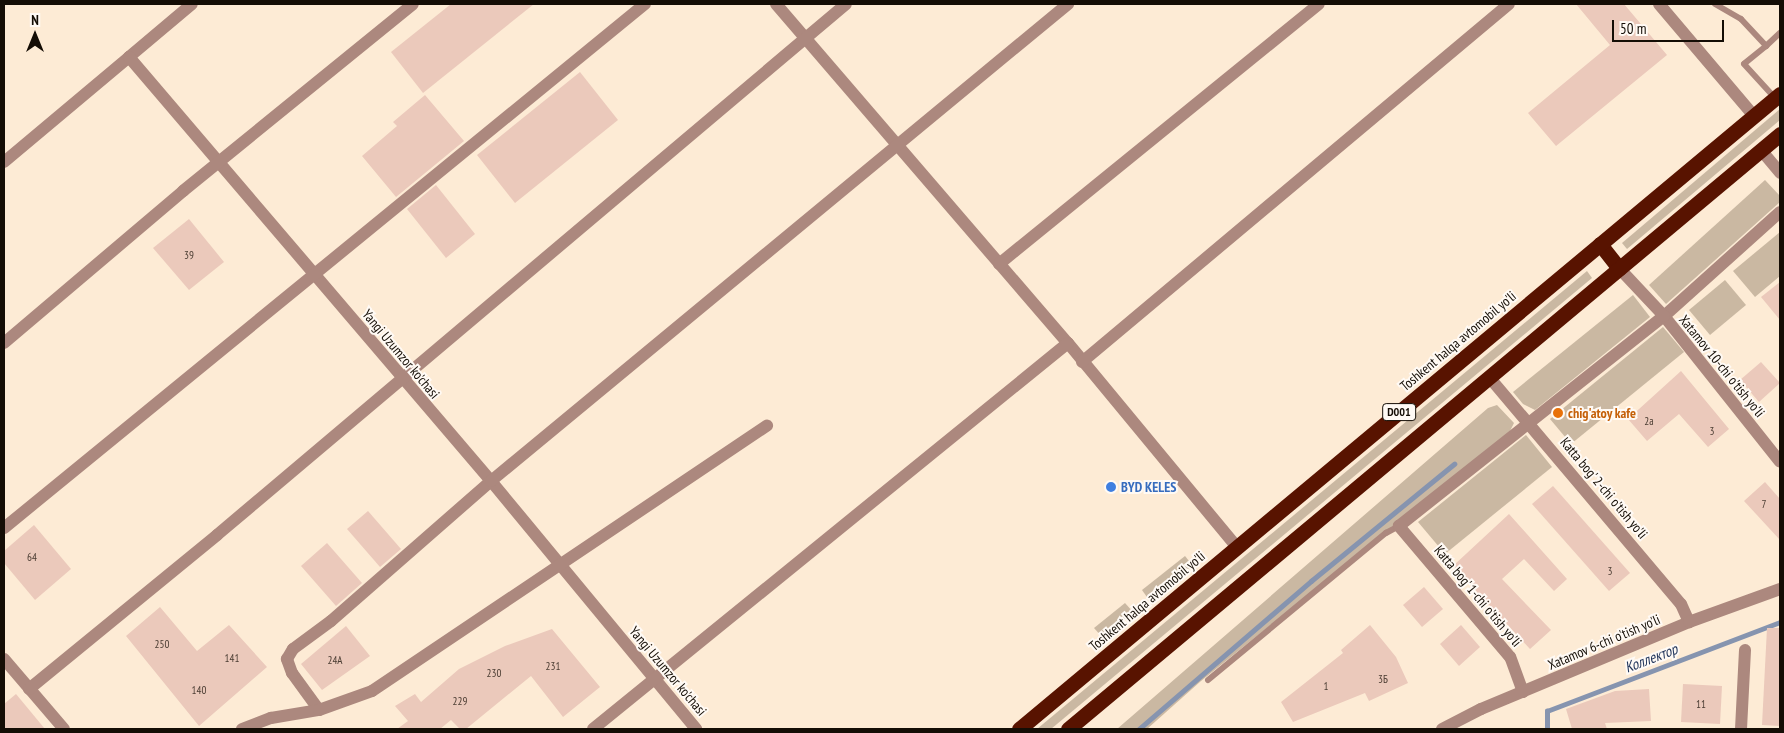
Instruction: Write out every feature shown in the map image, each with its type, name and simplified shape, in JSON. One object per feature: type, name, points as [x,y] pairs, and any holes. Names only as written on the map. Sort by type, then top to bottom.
[{"type":"highway","name":"Toshkent halqa avtomobil yo'li","points":[[1018,729],[1778,96]]},
{"type":"highway","name":"D001","points":[[1068,729],[1780,134]]},
{"type":"highway","points":[[1600,244],[1619,268]]},
{"type":"street","points":[[4,162],[192,4]]},
{"type":"street","points":[[4,343],[183,191],[220,164],[413,4]]},
{"type":"street","points":[[4,528],[316,275],[645,4]]},
{"type":"street","points":[[776,4],[1068,342],[1082,362],[1237,547]]},
{"type":"street","points":[[29,689],[217,535],[401,377],[846,4]]},
{"type":"street","points":[[319,710],[292,673],[287,659],[293,648],[331,621],[492,482],[900,146],[1068,4]]},
{"type":"street","points":[[999,264],[1318,4]]},
{"type":"street","points":[[1082,362],[1510,4]]},
{"type":"street","points":[[1658,4],[1754,116]]},
{"type":"street","name":"Yangi Uzumzor ko'chasi","points":[[129,57],[492,482],[696,729]]},
{"type":"street","points":[[1761,150],[1780,173]]},
{"type":"street","name":"Xatamov 10-chi o'tish yo'li","points":[[1780,212],[1664,316],[1780,462]]},
{"type":"street","points":[[1399,526],[1532,424],[1664,316],[1619,268]]},
{"type":"street","points":[[593,729],[1068,342]]},
{"type":"street","name":"Katta bog' 2-chi o'tish yo'li","points":[[1489,377],[1532,424],[1681,604],[1689,622]]},
{"type":"street","points":[[242,729],[270,718],[319,710],[372,691],[558,564],[767,426]]},
{"type":"street","name":"Katta bog' 1-chi o'tish yo'li","points":[[1399,526],[1510,657],[1523,692]]},
{"type":"street","name":"Xatamov 6-chi o'tish yo'li","points":[[1442,729],[1523,692],[1689,622],[1780,589]]},
{"type":"street","points":[[1741,729],[1745,650]]},
{"type":"street","points":[[4,659],[64,729]]},
{"type":"lane","points":[[1715,4],[1741,19],[1766,46]]},
{"type":"lane","points":[[1778,96],[1744,64],[1780,33]]},
{"type":"lane","points":[[1208,680],[1386,533],[1399,526]]},
{"type":"shaded area","points":[[1780,109],[1780,120],[1627,249],[1622,243]]},
{"type":"shaded area","points":[[1765,180],[1780,196],[1780,202],[1666,304],[1649,285]]},
{"type":"shaded area","points":[[1780,232],[1780,276],[1755,297],[1733,271]]},
{"type":"shaded area","points":[[1587,271],[1592,278],[1051,729],[1037,729]]},
{"type":"shaded area","points":[[1725,280],[1746,305],[1710,335],[1689,310]]},
{"type":"shaded area","points":[[1633,295],[1650,317],[1535,410],[1523,404],[1513,392]]},
{"type":"shaded area","points":[[1663,327],[1684,352],[1571,444],[1550,419]]},
{"type":"shaded area","points":[[1497,405],[1514,423],[1509,433],[1201,681],[1147,729],[1117,729],[1488,408]]},
{"type":"shaded area","points":[[1526,435],[1552,467],[1445,554],[1418,522]]},
{"type":"shaded area","points":[[1185,556],[1193,566],[1149,600],[1142,590]]},
{"type":"shaded area","points":[[1125,603],[1133,612],[1102,637],[1094,628]]},
{"type":"building","points":[[451,4],[534,4],[423,93],[391,52]]},
{"type":"building","points":[[1576,4],[1624,4],[1667,55],[1556,146],[1528,113],[1610,45]]},
{"type":"building","points":[[580,72],[618,120],[515,203],[477,155]]},
{"type":"building","points":[[425,95],[464,141],[396,197],[362,156],[397,126],[393,122]]},
{"type":"building","points":[[436,185],[475,234],[446,258],[407,209]]},
{"type":"building","points":[[189,219],[224,262],[189,290],[153,248]]},
{"type":"building","points":[[1780,282],[1780,320],[1761,297]]},
{"type":"building","points":[[1761,362],[1780,383],[1759,402],[1740,380]]},
{"type":"building","points":[[1681,371],[1729,429],[1708,447],[1679,414],[1647,441],[1628,419]]},
{"type":"building","points":[[1765,482],[1780,499],[1780,540],[1744,501]]},
{"type":"building","points":[[1553,486],[1630,573],[1609,591],[1532,504]]},
{"type":"building","points":[[368,511],[401,549],[380,567],[347,529]]},
{"type":"building","points":[[1509,514],[1567,579],[1554,591],[1524,559],[1502,579],[1551,630],[1530,649],[1453,566]]},
{"type":"building","points":[[34,525],[71,569],[35,600],[4,563],[4,551]]},
{"type":"building","points":[[327,543],[362,583],[336,606],[301,566]]},
{"type":"building","points":[[1424,587],[1443,609],[1422,627],[1403,605]]},
{"type":"building","points":[[160,607],[197,651],[229,625],[267,667],[199,726],[126,636]]},
{"type":"building","points":[[1370,625],[1396,657],[1408,683],[1369,701],[1365,693],[1293,722],[1281,702],[1343,653],[1341,650]]},
{"type":"building","points":[[1461,625],[1480,647],[1459,666],[1440,644]]},
{"type":"building","points":[[346,626],[370,656],[322,690],[301,664]]},
{"type":"building","points":[[1767,628],[1780,628],[1780,726],[1762,725]]},
{"type":"building","points":[[552,629],[600,687],[563,717],[531,676],[466,729],[460,729],[451,720],[440,729],[397,729],[408,721],[395,706],[415,694],[421,702],[459,669],[505,646]]},
{"type":"building","points":[[1683,684],[1722,686],[1720,724],[1681,722]]},
{"type":"building","points":[[1649,689],[1651,721],[1605,723],[1607,729],[1572,729],[1566,709],[1615,691]]},
{"type":"building","points":[[16,694],[45,729],[4,729],[4,704]]},
{"type":"waterway","points":[[1139,729],[1311,581],[1454,464]]},
{"type":"waterway","name":"Коллектор","points":[[1547,729],[1547,711],[1780,622]]},
{"type":"place","name":"chig'atoy kafe","points":[[1558,413]]},
{"type":"place","name":"BYD KELES","points":[[1111,487]]}]
